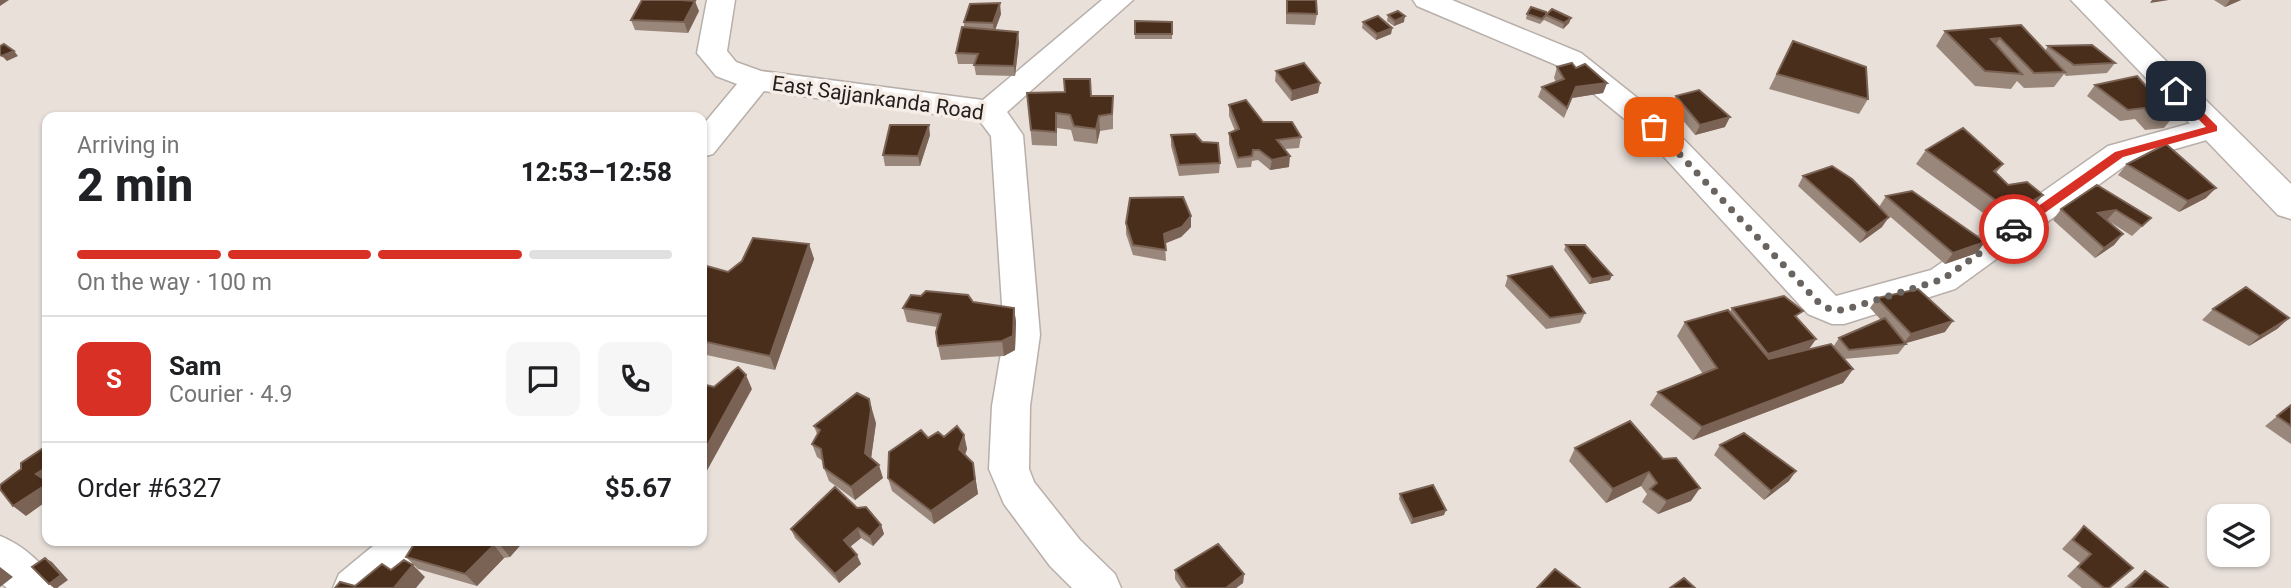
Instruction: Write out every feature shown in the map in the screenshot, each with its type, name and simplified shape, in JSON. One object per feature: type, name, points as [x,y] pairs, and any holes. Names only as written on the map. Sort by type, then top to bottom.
[{"type":"main road","points":[[2086,0],[2291,206]]},
{"type":"main road","points":[[2110,0],[2291,177]]},
{"type":"street","points":[[721,0],[712,53],[726,69],[757,80]]},
{"type":"street","points":[[989,111],[1119,0]]},
{"type":"street","points":[[1427,0],[1571,60],[1654,127],[1820,304],[1832,310],[1844,310],[1943,279],[2119,154],[2213,128]]},
{"type":"street","name":"East Sajjankanda Road","points":[[707,140],[757,80],[989,111],[1007,135],[1021,308],[1022,335],[1011,406],[1009,469],[1026,502],[1066,553],[1100,588]]},
{"type":"street","points":[[354,588],[402,546]]},
{"type":"street","points":[[0,555],[36,588]]},
{"type":"building","points":[[642,0],[695,1],[684,22],[631,20]]},
{"type":"building","points":[[1287,0],[1316,0],[1317,14],[1287,13]]},
{"type":"building","points":[[1000,3],[993,23],[964,22],[970,4]]},
{"type":"building","points":[[1531,7],[1546,12],[1546,15],[1542,19],[1527,14]]},
{"type":"building","points":[[1552,9],[1571,18],[1564,23],[1546,15]]},
{"type":"building","points":[[1398,11],[1405,16],[1395,21],[1388,15]]},
{"type":"building","points":[[1378,16],[1392,28],[1377,34],[1363,22]]},
{"type":"building","points":[[1135,21],[1172,22],[1172,34],[1135,34]]},
{"type":"building","points":[[2021,25],[2065,72],[2034,73],[2000,38],[1991,39],[2022,74],[1985,71],[1945,31]]},
{"type":"building","points":[[962,27],[1018,32],[1014,66],[974,65],[978,54],[956,53]]},
{"type":"building","points":[[1793,41],[1866,67],[1868,99],[1777,74]]},
{"type":"building","points":[[4,44],[14,51],[0,55],[0,46]]},
{"type":"building","points":[[2092,45],[2115,63],[2074,65],[2048,46]]},
{"type":"building","points":[[1304,63],[1320,83],[1292,91],[1276,71]]},
{"type":"building","points":[[1572,63],[1576,68],[1585,64],[1607,83],[1576,87],[1567,108],[1542,87],[1564,79],[1557,67]]},
{"type":"building","points":[[2137,76],[2173,117],[2153,119],[2144,108],[2128,110],[2095,85]]},
{"type":"building","points":[[1064,79],[1090,79],[1091,96],[1113,96],[1112,114],[1099,116],[1096,129],[1074,126],[1070,115],[1056,113],[1056,132],[1031,130],[1027,93],[1065,92]]},
{"type":"building","points":[[1699,90],[1730,117],[1700,125],[1676,96]]},
{"type":"building","points":[[1246,100],[1263,122],[1292,122],[1301,137],[1277,140],[1290,156],[1272,160],[1259,150],[1253,150],[1252,156],[1238,158],[1229,133],[1239,129],[1229,105]]},
{"type":"building","points":[[890,125],[929,125],[918,156],[883,155]]},
{"type":"building","points":[[1963,128],[2003,164],[1994,171],[2008,185],[2027,182],[2043,195],[2012,212],[1926,150]]},
{"type":"building","points":[[1195,134],[1202,142],[1218,143],[1220,163],[1179,165],[1171,135]]},
{"type":"building","points":[[2166,144],[2216,188],[2188,201],[2127,164]]},
{"type":"building","points":[[1832,166],[1852,179],[1889,217],[1867,233],[1803,176]]},
{"type":"building","points":[[2097,185],[2151,218],[2142,226],[2116,210],[2098,213],[2123,234],[2104,248],[2061,209]]},
{"type":"building","points":[[1912,191],[1985,242],[1953,253],[1886,196]]},
{"type":"building","points":[[1183,197],[1191,216],[1182,227],[1164,234],[1166,250],[1133,245],[1126,223],[1130,198]]},
{"type":"building","points":[[753,238],[809,244],[770,356],[707,342],[707,266],[728,272],[742,261]]},
{"type":"building","points":[[1566,245],[1585,245],[1612,275],[1592,279]]},
{"type":"building","points":[[1552,266],[1585,313],[1550,318],[1508,276]]},
{"type":"building","points":[[2246,287],[2289,318],[2260,336],[2213,309]]},
{"type":"building","points":[[1918,289],[1953,321],[1911,334],[1877,298]]},
{"type":"building","points":[[926,291],[968,295],[973,302],[1014,308],[1013,336],[1002,341],[938,346],[936,332],[941,314],[903,308],[911,295],[921,296]]},
{"type":"building","points":[[1784,296],[1803,311],[1795,316],[1816,339],[1768,354],[1732,308]]},
{"type":"building","points":[[1728,310],[1769,359],[1831,344],[1853,369],[1702,427],[1658,392],[1717,368],[1685,322]]},
{"type":"building","points":[[1885,318],[1906,344],[1849,350],[1839,338]]},
{"type":"building","points":[[738,367],[746,375],[707,446],[707,385],[714,387]]},
{"type":"building","points":[[857,393],[869,399],[871,410],[865,453],[879,465],[851,487],[824,468],[821,449],[812,444],[820,430],[814,426]]},
{"type":"building","points":[[2291,405],[2291,426],[2277,416]]},
{"type":"building","points":[[1630,421],[1663,459],[1676,458],[1700,488],[1667,501],[1650,489],[1657,483],[1649,472],[1613,489],[1575,448]]},
{"type":"building","points":[[957,426],[964,435],[959,449],[973,463],[975,480],[931,511],[888,478],[889,452],[921,430],[928,438],[938,432],[944,437]]},
{"type":"building","points":[[1744,433],[1796,471],[1771,491],[1720,445]]},
{"type":"building","points":[[42,449],[42,470],[36,474],[42,478],[42,487],[13,506],[0,489],[0,485],[21,469],[21,463]]},
{"type":"building","points":[[1433,485],[1446,510],[1413,519],[1400,494]]},
{"type":"building","points":[[835,487],[857,508],[866,507],[881,525],[870,537],[858,528],[844,540],[857,555],[835,574],[791,529]]},
{"type":"building","points":[[2084,526],[2133,568],[2109,588],[2104,588],[2078,567],[2091,554],[2073,540]]},
{"type":"building","points":[[1218,544],[1244,574],[1226,588],[1186,587],[1175,570]]},
{"type":"building","points":[[413,546],[493,546],[465,574],[406,557]]},
{"type":"building","points":[[45,558],[61,575],[49,584],[32,567]]},
{"type":"building","points":[[404,560],[413,565],[394,588],[335,588],[340,582],[355,586],[382,564],[391,570]]},
{"type":"building","points":[[1555,569],[1580,588],[1537,588]]},
{"type":"building","points":[[2145,571],[2168,588],[2129,588]]},
{"type":"building","points":[[1684,578],[1695,588],[1670,588]]},
{"type":"way so far","points":[[1654,127],[1820,304],[1832,310],[1844,310],[1943,279],[2014,229]]},
{"type":"route","points":[[2014,229],[2119,154],[2213,128],[2176,91]]}]
